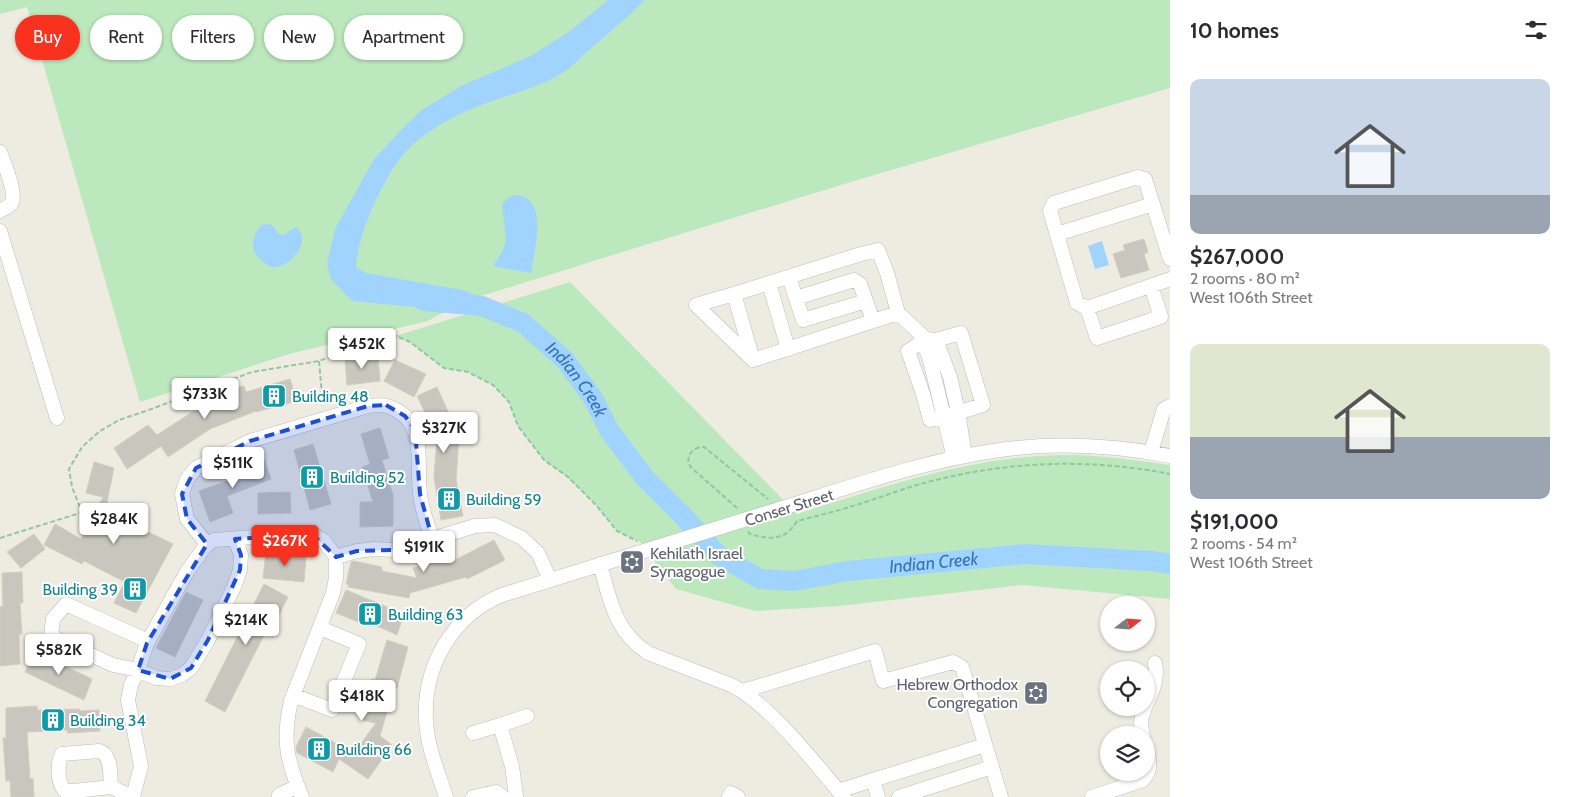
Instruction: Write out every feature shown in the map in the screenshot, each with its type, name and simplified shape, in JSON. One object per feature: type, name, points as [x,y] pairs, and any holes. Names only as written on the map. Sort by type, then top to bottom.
[{"type":"street","points":[[0,152],[14,199],[10,206],[0,210]]},
{"type":"street","points":[[1151,286],[1161,317],[1097,338],[1087,308],[1078,303],[1050,211],[1054,204],[1138,177],[1145,179],[1170,259]]},
{"type":"street","points":[[1057,234],[1153,204]]},
{"type":"street","points":[[0,231],[57,418]]},
{"type":"street","points":[[754,360],[696,305],[878,250],[887,273],[898,313],[928,340],[950,377],[958,412],[959,457]]},
{"type":"street","points":[[789,277],[803,320],[866,301]]},
{"type":"street","points":[[796,298],[854,280],[860,284],[873,321]]},
{"type":"street","points":[[1087,308],[1170,280]]},
{"type":"street","points":[[769,283],[788,349]]},
{"type":"street","points":[[734,294],[754,360]]},
{"type":"street","points":[[754,360],[898,313]]},
{"type":"street","points":[[961,333],[983,405],[958,412],[930,420],[908,351],[928,340],[961,333]]},
{"type":"street","points":[[206,544],[187,519],[182,494],[187,479],[196,468],[250,440],[368,406],[386,405],[405,416],[415,429],[419,450],[420,494],[432,538]]},
{"type":"street","points":[[1151,452],[1164,409],[1170,406]]},
{"type":"street","points":[[944,416],[959,457]]},
{"type":"street","name":"Conser Street","points":[[446,797],[431,749],[426,720],[429,682],[438,655],[451,635],[463,621],[488,601],[502,594],[903,471],[959,457],[1034,447],[1114,448],[1170,456]]},
{"type":"street","points":[[336,557],[357,550],[395,550],[474,526],[494,525],[522,538],[538,553],[550,580]]},
{"type":"street","points":[[111,787],[133,797],[141,766],[128,700],[131,685],[148,642],[188,570],[206,544],[214,540],[282,533],[312,534],[324,541],[336,557],[336,578],[334,593],[293,695],[287,718],[285,744],[289,763],[300,792],[279,794],[279,797]]},
{"type":"street","points":[[148,642],[66,604],[53,618],[51,636],[113,665],[138,670],[156,678],[170,679],[182,675],[190,668],[208,640],[240,570],[241,555],[235,538]]},
{"type":"street","points":[[600,564],[615,616],[626,634],[637,646],[648,653],[743,691],[793,739],[841,794],[873,780],[985,745]]},
{"type":"street","points":[[293,695],[332,710],[359,644],[320,628]]},
{"type":"street","points":[[743,691],[875,651],[883,681],[953,662],[962,667],[992,767],[998,796]]},
{"type":"street","points":[[1155,664],[1157,674],[1155,685]]},
{"type":"street","points":[[473,733],[527,716]]},
{"type":"street","points":[[474,797],[496,792],[510,797],[512,766],[500,725]]},
{"type":"street","points":[[899,797],[992,767]]},
{"type":"street","points":[[873,780],[878,797]]},
{"type":"street","points":[[1092,797],[1140,781]]},
{"type":"path","points":[[319,361],[324,418]]},
{"type":"highlighted area","points":[[386,405],[405,416],[415,429],[420,494],[432,538],[395,550],[357,551],[336,557],[312,534],[235,539],[241,555],[240,570],[208,640],[191,668],[170,679],[138,670],[147,643],[207,544],[187,519],[182,494],[196,468],[250,441],[368,406]]},
{"type":"green space","points":[[0,0],[1170,0],[1170,88],[854,181],[462,302],[428,321],[289,354],[140,402],[42,60],[80,60],[80,15],[29,15],[27,7],[0,14]]},
{"type":"green space","points":[[570,282],[797,514],[927,475],[992,461],[1026,457],[1088,455],[1170,465],[1170,599],[1155,598],[1155,596],[1023,585],[839,606],[755,611],[676,589],[640,542],[617,531],[596,505],[568,478],[544,460],[518,426],[509,402],[493,385],[468,372],[444,368],[410,342],[396,336]]},
{"type":"water","points":[[608,0],[645,0],[563,73],[539,85],[467,111],[445,122],[418,140],[396,164],[386,180],[369,216],[362,235],[356,267],[366,273],[462,290],[479,297],[462,302],[415,307],[352,301],[331,279],[327,264],[335,229],[374,159],[422,110],[461,86],[531,56],[570,31]]},
{"type":"water","points":[[515,195],[526,198],[533,204],[536,214],[536,240],[531,273],[493,266],[503,250],[506,240],[502,204],[508,198]]},
{"type":"water","points":[[271,224],[280,235],[296,227],[302,238],[301,245],[294,256],[283,265],[277,267],[271,267],[258,258],[253,244],[255,235],[261,225]]},
{"type":"water","points":[[1102,241],[1109,265],[1095,269],[1088,246]]},
{"type":"building","points":[[1144,239],[1148,252],[1144,254],[1149,270],[1121,278],[1113,254],[1125,250],[1123,245]]},
{"type":"building","points":[[378,356],[380,381],[347,385],[345,360]]},
{"type":"building","points":[[395,360],[426,374],[414,397],[384,381]]},
{"type":"building","points":[[290,379],[297,401],[256,411],[210,429],[168,457],[161,446],[127,469],[114,448],[148,425],[157,435],[200,407],[198,401],[244,386],[246,392]]},
{"type":"building","points":[[437,387],[459,436],[456,480],[463,516],[441,520],[434,477],[437,437],[417,396]]},
{"type":"building","points":[[380,428],[389,458],[382,460],[393,495],[393,526],[360,527],[360,502],[373,502],[362,467],[370,464],[361,434]]},
{"type":"building","name":"Building 52","points":[[313,444],[331,504],[310,510],[294,450]]},
{"type":"building","points":[[264,459],[271,479],[227,496],[233,513],[210,522],[199,491],[236,478],[233,471]]},
{"type":"building","points":[[94,462],[114,468],[106,507],[137,523],[136,526],[173,544],[136,613],[114,603],[125,582],[84,561],[82,564],[44,545],[55,524],[81,539],[103,497],[86,493]]},
{"type":"building","points":[[290,492],[291,513],[258,514],[258,493]]},
{"type":"building","points":[[34,534],[45,549],[21,568],[7,552]]},
{"type":"building","points":[[494,540],[505,560],[467,579],[466,577],[410,593],[409,598],[348,587],[349,585],[346,584],[351,562],[354,561],[382,567],[382,571],[417,578],[413,568],[452,556],[453,561]]},
{"type":"building","points":[[266,551],[306,556],[304,582],[263,578]]},
{"type":"building","points":[[22,572],[23,603],[20,603],[22,634],[19,634],[20,664],[0,666],[0,607],[3,606],[2,573]]},
{"type":"building","points":[[264,584],[288,597],[269,634],[265,633],[225,712],[205,701]]},
{"type":"building","name":"Building 63","points":[[346,590],[404,614],[397,635],[368,622],[366,625],[336,613]]},
{"type":"building","points":[[186,592],[203,600],[175,657],[156,648]]},
{"type":"building","points":[[387,640],[408,647],[397,688],[394,687],[380,736],[392,745],[368,779],[339,759],[333,772],[297,753],[296,747],[306,727],[354,753],[376,723],[361,720],[372,679],[375,680]]},
{"type":"building","points":[[35,652],[92,679],[84,700],[25,672]]},
{"type":"building","points":[[37,706],[37,710],[99,710],[100,731],[68,733],[67,730],[27,732],[30,779],[33,778],[34,797],[11,797],[10,780],[6,781],[3,738],[6,738],[6,708]]},
{"type":"waterway","name":"Indian Creek","points":[[424,301],[482,306],[523,323],[565,360],[593,398],[609,430],[645,478],[718,555],[760,579],[794,581],[848,571],[1026,554],[1153,561],[1170,564]]},
{"type":"place","name":"Building 48","points":[[274,396]]},
{"type":"place","name":"Building 52","points":[[312,477]]},
{"type":"place","name":"Building 59","points":[[449,499]]},
{"type":"place","name":"Kehilath Israel Synagogue","points":[[632,562]]},
{"type":"place","name":"Building 39","points":[[135,589]]},
{"type":"place","name":"Building 63","points":[[370,614]]},
{"type":"place","name":"Hebrew Orthodox Congregation","points":[[1036,693]]},
{"type":"place","name":"Building 34","points":[[53,720]]},
{"type":"place","name":"Building 66","points":[[319,749]]}]
